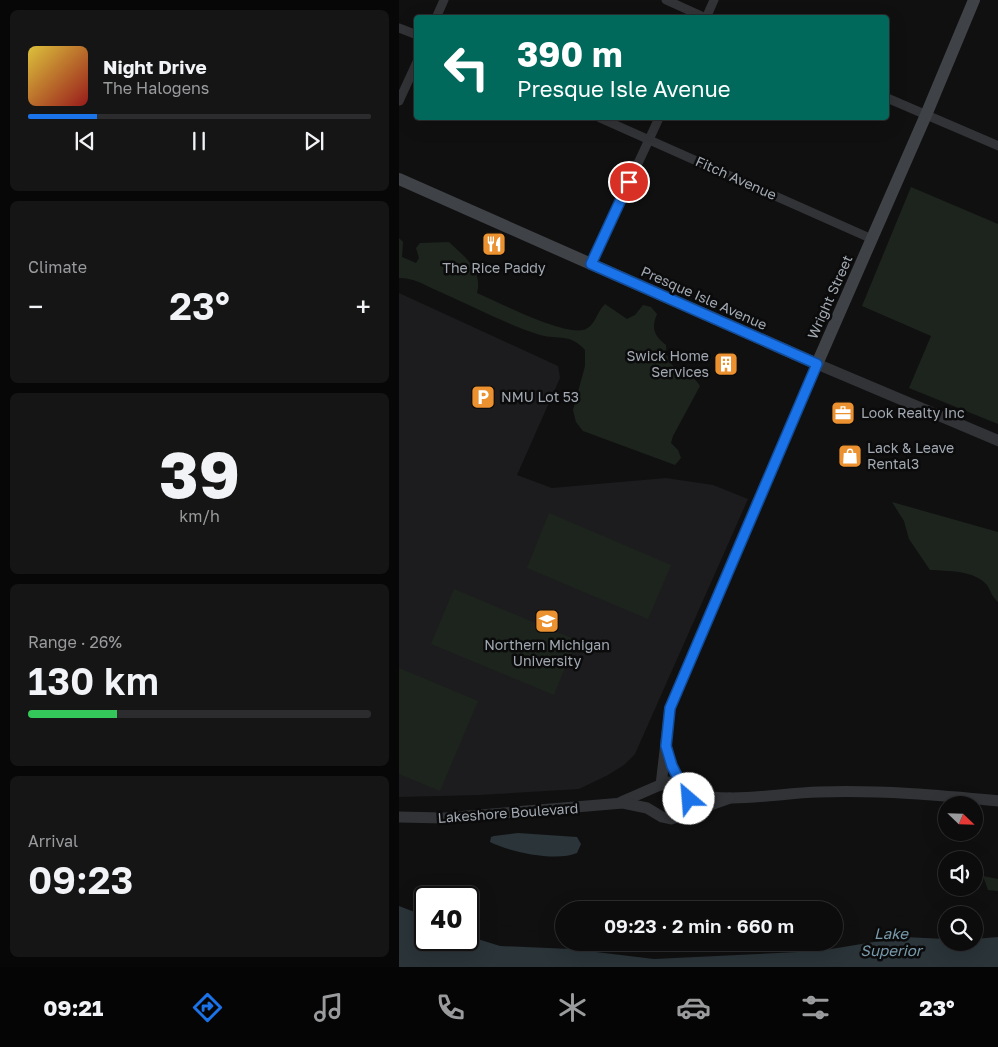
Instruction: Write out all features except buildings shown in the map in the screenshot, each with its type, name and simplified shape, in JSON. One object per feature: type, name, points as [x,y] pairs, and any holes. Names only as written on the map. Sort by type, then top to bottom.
[{"type":"main road","name":"Wright Street","points":[[817,364],[926,116],[974,0]]},
{"type":"main road","name":"Presque Isle Avenue","points":[[399,179],[817,364]]},
{"type":"street","points":[[437,15],[444,0]]},
{"type":"street","points":[[666,0],[699,15]]},
{"type":"street","points":[[707,15],[714,0]]},
{"type":"street","points":[[399,28],[414,34]]},
{"type":"street","points":[[399,101],[414,68]]},
{"type":"street","points":[[889,99],[998,146]]},
{"type":"street","name":"Fitch Avenue","points":[[605,120],[872,239]]},
{"type":"street","points":[[591,264],[658,120]]},
{"type":"street","name":"Presque Isle Avenue","points":[[817,364],[998,441]]},
{"type":"street","name":"Wright Street","points":[[660,816],[652,803],[653,794],[659,786],[666,746],[668,715],[817,364]]},
{"type":"street","name":"Wright Street","points":[[666,746],[672,766],[686,790]]},
{"type":"street","name":"Lakeshore Boulevard","points":[[617,803],[673,782],[703,797],[730,798],[801,792],[863,791],[998,801]]},
{"type":"street","points":[[682,815],[688,805],[686,790]]},
{"type":"street","name":"Lakeshore Boulevard","points":[[399,817],[437,818],[617,803],[642,806],[660,816],[671,819],[730,798]]},
{"type":"shaded area","points":[[911,187],[998,224],[998,424],[909,388],[931,336],[862,306]]},
{"type":"shaded area","points":[[399,238],[403,242],[402,257],[416,263],[419,258],[416,248],[420,243],[449,242],[466,258],[475,270],[478,285],[477,293],[549,324],[577,330],[586,329],[592,324],[605,304],[627,319],[635,315],[643,305],[651,307],[657,314],[654,323],[656,335],[666,345],[670,362],[695,380],[700,386],[671,443],[678,450],[681,458],[675,465],[583,431],[576,422],[573,410],[585,366],[585,350],[569,339],[527,331],[419,282],[399,278]]},
{"type":"shaded area","name":"Northern Michigan University","points":[[399,293],[558,366],[560,378],[517,475],[552,488],[666,478],[713,485],[748,499],[635,754],[624,765],[608,775],[579,789],[479,795],[399,797]]},
{"type":"shaded area","points":[[892,502],[998,532],[998,602],[987,585],[975,576],[953,571],[930,570],[909,539],[904,521]]},
{"type":"shaded area","points":[[549,513],[671,565],[648,619],[527,568]]},
{"type":"shaded area","points":[[454,589],[576,640],[554,695],[431,644]]},
{"type":"shaded area","points":[[399,668],[478,701],[440,791],[399,774]]},
{"type":"shaded area","points":[[983,876],[998,879],[998,891],[988,890]]},
{"type":"water","points":[[518,833],[577,837],[581,844],[577,853],[568,856],[546,856],[509,849],[490,842],[491,837],[494,836]]},
{"type":"water","name":"Lake Superior","points":[[399,899],[414,901],[414,951],[479,951],[479,920],[555,940],[555,951],[843,951],[843,940],[938,922],[938,951],[983,951],[983,922],[998,924],[998,967],[399,967]]},
{"type":"pier","points":[[399,896],[414,899],[414,912],[399,906]]},
{"type":"pier","points":[[888,916],[938,917],[938,939],[904,937],[843,947],[843,928]]},
{"type":"pier","points":[[479,919],[496,924],[543,933],[555,933],[555,948],[500,946],[479,939]]},
{"type":"pier","points":[[983,920],[999,922],[998,937],[983,938]]},
{"type":"pier","points":[[588,951],[819,951],[654,959]]},
{"type":"place","name":"The Rice Paddy","points":[[494,244]]},
{"type":"place","name":"Swick Home Services","points":[[726,364]]},
{"type":"place","name":"NMU Lot 53","points":[[483,397]]},
{"type":"place","name":"Look Realty Inc","points":[[843,413]]},
{"type":"place","name":"Lack & Leave Rental3","points":[[850,456]]},
{"type":"place","name":"Northern Michigan University","points":[[547,621]]},
{"type":"route","points":[[629,182],[591,264],[817,364],[670,708],[667,721],[666,746],[672,766],[689,799]]}]
